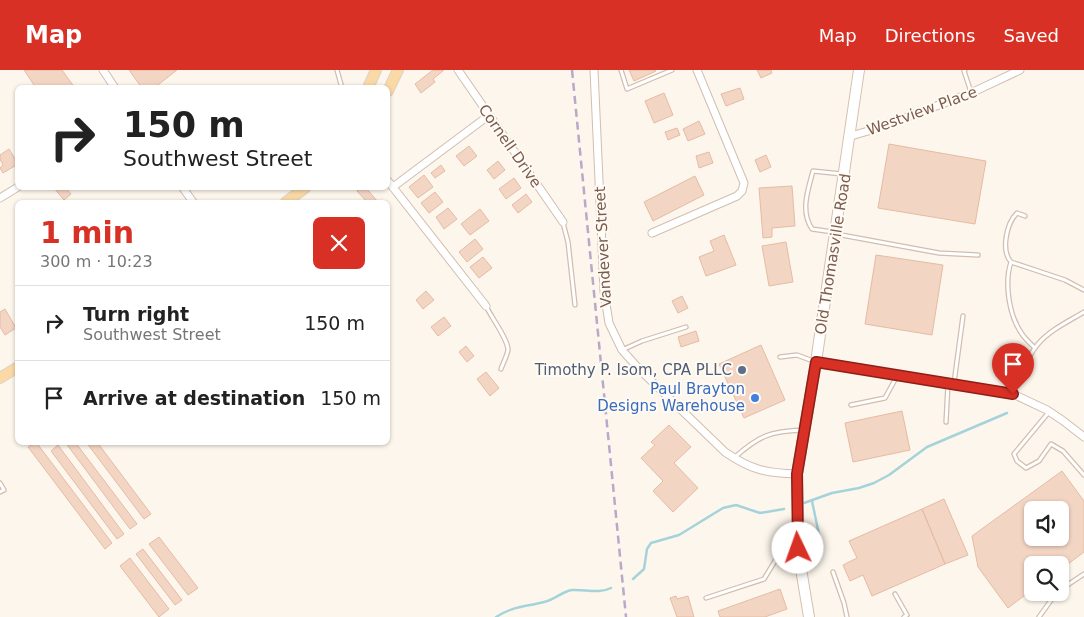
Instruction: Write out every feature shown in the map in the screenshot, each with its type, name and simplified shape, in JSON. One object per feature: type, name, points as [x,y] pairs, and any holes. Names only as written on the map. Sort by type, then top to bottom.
[{"type":"main road","points":[[369,85],[376,70]]},
{"type":"main road","points":[[390,88],[398,70]]},
{"type":"main road","points":[[289,200],[302,190]]},
{"type":"main road","points":[[0,378],[15,369]]},
{"type":"street","points":[[103,70],[113,85]]},
{"type":"street","name":"Cornell Drive","points":[[458,70],[563,222]]},
{"type":"street","name":"Vandever Street","points":[[594,70],[606,308],[609,323],[622,350],[647,377],[725,452],[743,464],[759,470],[797,474]]},
{"type":"street","points":[[652,233],[737,196],[742,190],[744,183],[698,70]]},
{"type":"street","name":"Old Thomasville Road","points":[[809,617],[798,548],[797,474],[851,136],[859,70]]},
{"type":"street","name":"Westview Place","points":[[851,136],[972,93],[1020,70]]},
{"type":"street","points":[[393,187],[488,116]]},
{"type":"street","points":[[390,183],[486,306]]},
{"type":"street","points":[[0,198],[15,189]]},
{"type":"street","points":[[816,362],[1013,394],[1049,412],[1084,437]]},
{"type":"lane","points":[[621,70],[627,88],[672,70]]},
{"type":"lane","points":[[965,70],[972,93]]},
{"type":"lane","points":[[339,71],[341,85]]},
{"type":"lane","points":[[845,174],[813,171],[806,199],[808,223],[812,229],[939,252],[978,255]]},
{"type":"lane","points":[[1025,216],[1016,213],[1012,217],[1007,234],[1006,258],[1011,262],[1065,280],[1084,290]]},
{"type":"lane","points":[[563,222],[568,242],[575,305]]},
{"type":"lane","points":[[1011,262],[1007,272],[1013,318],[1022,334],[1035,348]]},
{"type":"lane","points":[[486,306],[506,342],[508,350],[501,369]]},
{"type":"lane","points":[[1013,394],[1035,348],[1048,335],[1084,312]]},
{"type":"lane","points":[[946,422],[963,316]]},
{"type":"lane","points":[[622,350],[642,341],[686,327]]},
{"type":"lane","points":[[780,357],[797,355],[816,362]]},
{"type":"lane","points":[[851,405],[885,398],[897,375]]},
{"type":"lane","points":[[1049,412],[1014,454],[1016,462],[1026,468],[1039,461],[1051,444],[1063,451],[1084,476]]},
{"type":"lane","points":[[734,458],[751,443],[773,432],[804,430]]},
{"type":"lane","points":[[0,483],[4,490],[0,492]]},
{"type":"lane","points":[[706,598],[764,579],[778,556],[798,548]]},
{"type":"lane","points":[[833,572],[847,617]]},
{"type":"lane","points":[[1069,584],[1084,574]]},
{"type":"lane","points":[[895,594],[906,615],[904,617]]},
{"type":"lane","points":[[1039,617],[1051,601]]},
{"type":"building","points":[[24,70],[62,70],[73,85],[34,85]]},
{"type":"building","points":[[129,70],[177,70],[158,85],[140,85]]},
{"type":"building","points":[[433,70],[444,70],[433,79],[435,82],[421,93],[415,84]]},
{"type":"building","points":[[629,70],[655,70],[656,71],[634,81]]},
{"type":"building","points":[[757,70],[771,70],[772,73],[761,78]]},
{"type":"building","points":[[740,88],[744,99],[726,106],[721,94]]},
{"type":"building","points":[[664,93],[673,115],[654,123],[645,101]]},
{"type":"building","points":[[699,121],[705,134],[688,141],[683,129]]},
{"type":"building","points":[[677,128],[680,135],[668,140],[665,132]]},
{"type":"building","points":[[889,144],[986,161],[975,224],[878,208]]},
{"type":"building","points":[[469,146],[477,156],[464,166],[456,156]]},
{"type":"building","points":[[9,149],[15,159],[15,166],[3,173],[0,168],[3,165],[0,155]]},
{"type":"building","points":[[709,152],[713,163],[699,168],[696,156]]},
{"type":"building","points":[[766,155],[771,167],[760,172],[755,160]]},
{"type":"building","points":[[498,161],[505,170],[494,179],[487,170]]},
{"type":"building","points":[[441,165],[445,171],[435,178],[431,173]]},
{"type":"building","points":[[424,175],[433,187],[418,198],[409,187]]},
{"type":"building","points":[[695,176],[704,195],[653,221],[644,202]]},
{"type":"building","points":[[514,178],[521,188],[506,199],[499,189]]},
{"type":"building","points":[[792,186],[795,226],[772,228],[772,237],[763,238],[759,188]]},
{"type":"building","points":[[56,190],[68,190],[71,194],[64,200]]},
{"type":"building","points":[[368,190],[376,200],[365,200],[357,191]]},
{"type":"building","points":[[435,192],[443,202],[429,213],[421,203]]},
{"type":"building","points":[[526,194],[532,202],[518,213],[512,205]]},
{"type":"building","points":[[448,208],[457,219],[444,229],[436,217]]},
{"type":"building","points":[[480,209],[489,221],[470,235],[461,224]]},
{"type":"building","points":[[724,235],[736,265],[706,276],[699,257],[714,251],[710,241]]},
{"type":"building","points":[[475,239],[483,249],[467,262],[459,252]]},
{"type":"building","points":[[786,242],[793,282],[769,286],[762,246]]},
{"type":"building","points":[[876,255],[943,265],[932,335],[865,324]]},
{"type":"building","points":[[483,257],[492,268],[479,278],[470,267]]},
{"type":"building","points":[[426,291],[434,300],[423,309],[416,300]]},
{"type":"building","points":[[682,296],[688,308],[678,313],[672,301]]},
{"type":"building","points":[[5,309],[15,326],[15,329],[5,335],[0,327],[0,312]]},
{"type":"building","points":[[444,317],[451,326],[438,336],[431,327]]},
{"type":"building","points":[[696,331],[699,341],[681,347],[678,337]]},
{"type":"building","points":[[761,345],[785,400],[744,418],[719,364]]},
{"type":"building","points":[[466,346],[474,356],[467,362],[459,352]]},
{"type":"building","points":[[486,372],[499,388],[490,396],[477,379]]},
{"type":"building","points":[[902,411],[910,450],[853,462],[845,423]]},
{"type":"building","points":[[669,425],[691,447],[674,463],[698,488],[673,512],[653,491],[663,481],[641,458],[655,445],[651,442]]},
{"type":"building","points":[[38,445],[112,543],[105,549],[28,447]]},
{"type":"building","points":[[58,445],[124,534],[117,539],[51,451]]},
{"type":"building","points":[[67,445],[77,445],[137,524],[130,529]]},
{"type":"building","points":[[88,445],[99,445],[151,514],[144,519]]},
{"type":"building","points":[[1062,471],[1084,501],[1084,552],[1069,563],[1069,556],[1024,556],[1024,596],[1008,608],[978,567],[972,536]]},
{"type":"building","points":[[944,499],[968,555],[945,564],[922,509]]},
{"type":"building","points":[[922,509],[945,564],[872,596],[863,575],[850,581],[843,565],[857,558],[849,541]]},
{"type":"building","points":[[159,537],[198,588],[188,595],[149,544]]},
{"type":"building","points":[[143,549],[182,600],[175,605],[136,554]]},
{"type":"building","points":[[130,558],[169,609],[159,617],[120,566]]},
{"type":"building","points":[[780,589],[787,609],[765,617],[720,617],[718,611]]},
{"type":"building","points":[[676,596],[677,599],[688,596],[694,617],[677,617],[670,598]]},
{"type":"waterway","points":[[804,503],[832,493],[874,483],[889,475],[927,447],[1007,413]]},
{"type":"waterway","points":[[812,501],[821,544]]},
{"type":"waterway","points":[[633,579],[644,569],[647,549],[651,543],[679,535],[723,508],[736,505],[760,513],[784,509]]},
{"type":"waterway","points":[[496,617],[514,609],[548,601],[569,591],[602,591],[611,588]]},
{"type":"railway","points":[[572,70],[626,617]]},
{"type":"place","name":"Timothy P. Isom, CPA PLLC","points":[[742,370]]},
{"type":"place","name":"Paul Brayton Designs Warehouse","points":[[755,398]]},
{"type":"route","points":[[798,548],[797,474],[816,362],[1013,394]]}]
